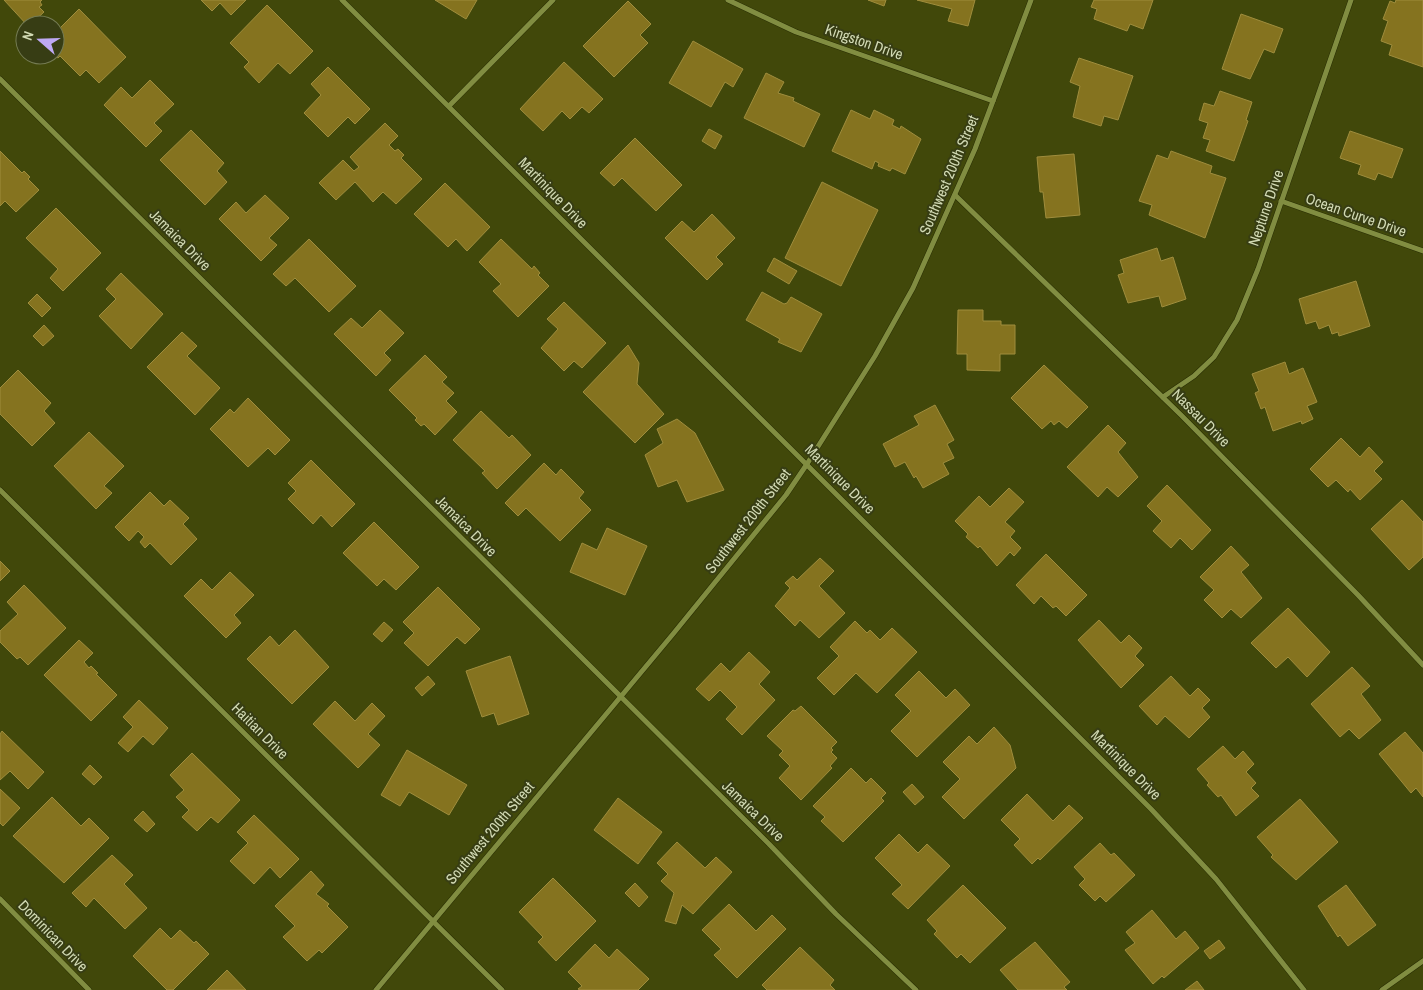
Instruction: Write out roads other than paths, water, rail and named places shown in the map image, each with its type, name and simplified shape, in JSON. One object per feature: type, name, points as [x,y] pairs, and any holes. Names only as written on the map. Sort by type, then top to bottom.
[{"type":"street","name":"Martinique Drive","points":[[342,0],[1185,843],[1304,990]]},
{"type":"street","points":[[449,106],[553,0]]},
{"type":"street","name":"Kingston Drive","points":[[728,0],[796,32],[993,101]]},
{"type":"street","name":"Southwest 200th Street","points":[[376,990],[759,529],[808,464],[875,356],[913,288],[955,195],[1031,0]]},
{"type":"street","name":"Neptune Drive","points":[[1163,397],[1202,368],[1230,335],[1258,269],[1351,0]]},
{"type":"street","name":"Jamaica Drive","points":[[0,78],[836,914],[916,990]]},
{"type":"street","name":"Nassau Drive","points":[[955,195],[1163,397],[1358,595],[1423,665]]},
{"type":"street","name":"Ocean Curve Drive","points":[[1281,201],[1423,251]]},
{"type":"street","name":"Haitian Drive","points":[[0,490],[502,990]]},
{"type":"street","name":"Dominican Drive","points":[[0,899],[89,990]]},
{"type":"street","points":[[1382,990],[1423,961]]}]
